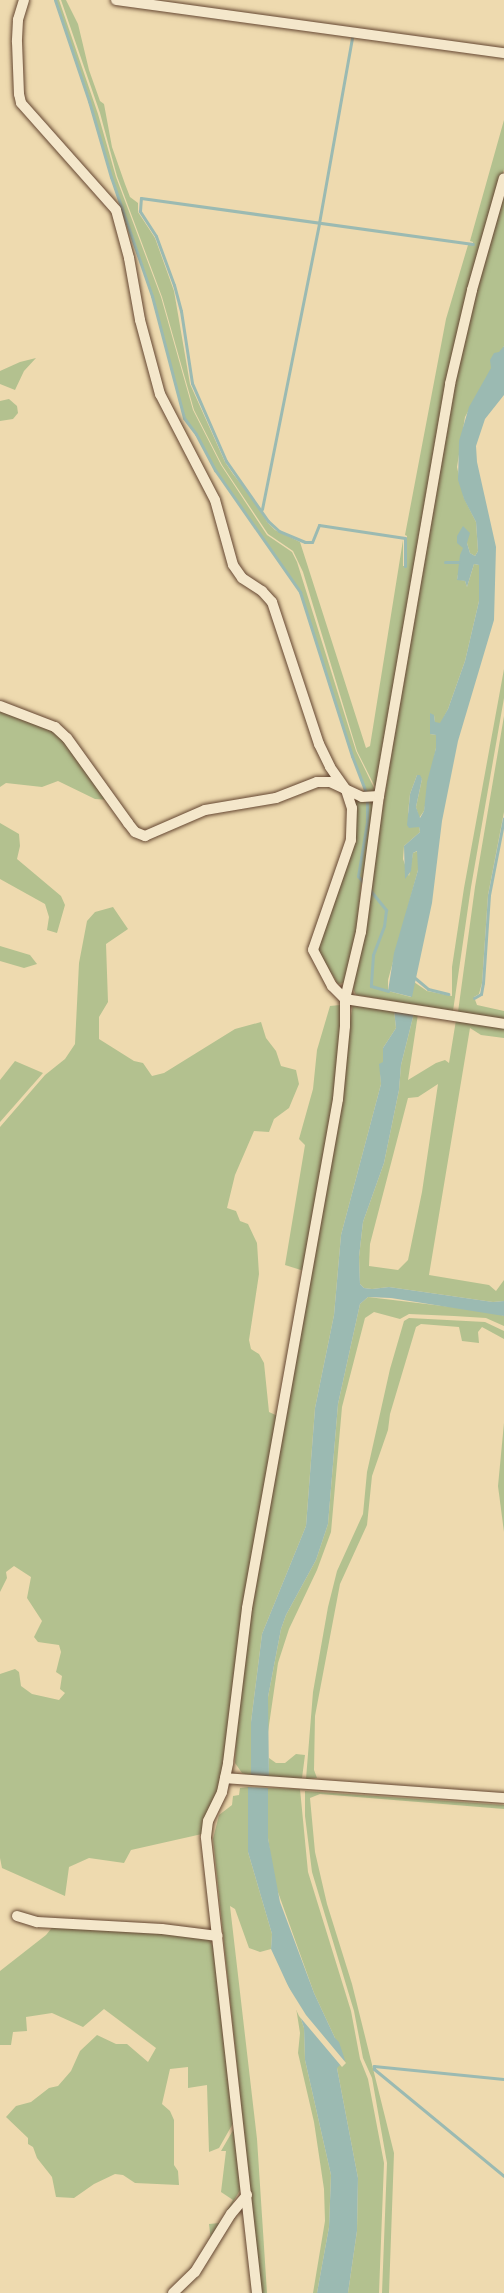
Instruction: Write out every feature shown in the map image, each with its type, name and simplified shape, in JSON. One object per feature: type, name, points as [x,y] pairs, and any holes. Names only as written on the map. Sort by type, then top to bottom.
[{"type":"street","points":[[24,0],[18,20],[17,42],[21,103],[116,210],[129,258],[140,320],[160,394],[214,500],[233,565],[242,578],[262,591],[272,602],[319,744],[330,767],[346,790],[352,808],[351,840],[313,950],[332,986],[345,999],[504,1024]]},
{"type":"street","points":[[116,0],[504,53]]},
{"type":"street","points":[[257,2293],[206,1837],[208,1821],[222,1792],[225,1778],[248,1608],[338,1100],[345,999],[361,932],[370,797],[450,384],[472,290],[504,178]]},
{"type":"street","points":[[0,706],[55,727],[67,738],[128,823],[135,831],[145,836],[205,810],[267,801],[317,782],[330,782],[346,790],[370,797]]},
{"type":"street","points":[[225,1778],[504,1798]]},
{"type":"street","points":[[18,1916],[37,1922],[162,1929],[218,1936]]},
{"type":"street","points":[[173,2293],[195,2272],[231,2214],[246,2195]]},
{"type":"green space","points":[[56,0],[59,0],[98,114],[116,177],[161,297],[193,410],[221,465],[267,535],[292,552],[297,562],[356,751],[377,794],[367,796],[352,756],[301,592],[215,470],[196,433],[184,418],[152,296],[111,177],[90,100]]},
{"type":"green space","points":[[61,0],[66,0],[78,24],[89,70],[100,101],[104,104],[112,147],[125,184],[130,197],[138,203],[138,212],[155,238],[174,291],[190,384],[225,462],[233,474],[261,509],[267,522],[275,530],[300,542],[366,748],[370,746],[403,540],[403,566],[407,566],[407,536],[405,535],[446,319],[468,245],[473,245],[470,241],[504,120],[504,169],[465,308],[377,791],[357,751],[303,572],[293,551],[268,534],[222,465],[194,410],[162,297],[117,176],[100,113]]},
{"type":"green space","points":[[504,188],[504,346],[465,417],[457,467],[464,498],[476,522],[478,551],[475,556],[470,553],[467,543],[457,579],[465,581],[467,587],[474,564],[479,565],[479,601],[465,661],[448,709],[441,723],[435,723],[434,715],[430,725],[430,734],[436,735],[436,748],[424,811],[419,818],[416,807],[422,779],[417,775],[410,794],[408,813],[419,827],[420,832],[404,846],[403,859],[409,876],[413,853],[418,851],[418,870],[388,980],[388,991],[411,997],[414,982],[427,991],[452,996],[452,967],[464,888],[504,669],[504,698],[471,887],[453,1011],[356,995],[353,989],[452,384]]},
{"type":"green space","points":[[36,358],[24,371],[15,390],[0,384],[0,371]]},
{"type":"green space","points":[[9,399],[17,406],[18,413],[13,419],[0,421],[0,401]]},
{"type":"green space","points":[[0,709],[57,730],[111,800],[95,799],[58,781],[42,787],[6,783],[0,787]]},
{"type":"green space","points":[[504,716],[504,812],[488,895],[482,983],[479,994],[474,997],[477,1005],[504,1011],[504,1019],[458,1012],[475,887]]},
{"type":"green space","points":[[352,799],[378,799],[361,886],[357,929],[344,983],[338,984],[317,950],[344,868]]},
{"type":"green space","points":[[0,823],[19,834],[20,846],[17,859],[61,896],[65,905],[57,933],[47,930],[49,917],[45,904],[0,879]]},
{"type":"green space","points":[[113,907],[128,929],[106,944],[108,1002],[99,1017],[99,1039],[134,1061],[143,1063],[152,1076],[164,1073],[235,1029],[261,1022],[266,1038],[276,1051],[281,1066],[296,1070],[299,1084],[289,1108],[274,1119],[269,1132],[254,1131],[235,1175],[227,1208],[236,1211],[240,1221],[248,1224],[257,1243],[259,1274],[249,1340],[251,1349],[259,1354],[264,1363],[269,1412],[280,1417],[223,1782],[202,1834],[131,1850],[124,1863],[89,1858],[69,1867],[65,1896],[2,1868],[0,1858],[0,1674],[15,1669],[19,1672],[21,1686],[32,1694],[59,1700],[65,1693],[60,1689],[62,1676],[56,1672],[61,1652],[59,1645],[38,1642],[34,1637],[42,1621],[27,1598],[31,1577],[14,1566],[6,1572],[7,1578],[0,1592],[0,1127],[45,1075],[65,1059],[75,1044],[79,963],[87,921],[95,912]]},
{"type":"green space","points":[[0,946],[30,955],[37,964],[24,968],[0,961]]},
{"type":"green space","points":[[353,1004],[394,1010],[396,1028],[383,1048],[385,1058],[380,1070],[381,1084],[341,1235],[334,1315],[315,1408],[306,1526],[262,1634],[251,1722],[251,1776],[242,1773],[235,1763],[237,1713],[245,1652]]},
{"type":"green space","points":[[340,1005],[342,1028],[336,1099],[304,1271],[285,1265],[305,1145],[299,1139],[313,1089],[317,1050],[330,1006]]},
{"type":"green space","points":[[414,1013],[418,1014],[408,1080],[436,1063],[445,1060],[449,1063],[456,1020],[504,1028],[504,1038],[481,1035],[470,1028],[429,1275],[489,1285],[496,1291],[504,1280],[504,1301],[493,1302],[389,1287],[372,1289],[364,1288],[360,1284],[359,1257],[363,1222],[384,1163],[399,1090],[401,1065]],"holes":[[[438,1084],[422,1192],[408,1260],[398,1270],[369,1266],[370,1244],[408,1098],[418,1097]]]},
{"type":"green space","points":[[15,1061],[43,1073],[0,1122],[0,1080]]},
{"type":"green space","points":[[368,1297],[493,1312],[504,1316],[504,1326],[486,1318],[454,1316],[409,1314],[400,1319],[374,1312],[365,1318],[342,1407],[331,1532],[317,1570],[289,1629],[278,1663],[268,1732],[268,1697],[281,1629],[286,1615],[316,1560],[328,1524],[338,1404],[360,1304]]},
{"type":"green space","points":[[409,1318],[485,1322],[504,1331],[504,1339],[482,1327],[478,1332],[479,1343],[462,1341],[459,1327],[421,1324],[416,1327],[390,1414],[388,1430],[372,1476],[367,1525],[340,1584],[315,1716],[314,1770],[317,1778],[306,1779],[313,1692],[328,1607],[337,1571],[363,1514],[367,1472],[390,1369],[404,1321]]},
{"type":"green space","points":[[504,1423],[504,1532],[498,1486]]},
{"type":"green space","points":[[296,1754],[305,1755],[302,1778],[298,1780],[269,1778],[269,1758],[276,1763],[285,1763]]},
{"type":"green space","points":[[248,1787],[248,1852],[272,1934],[271,1949],[260,1952],[249,1948],[235,1909],[230,1906],[257,2139],[267,2293],[261,2293],[213,1839],[219,1815],[232,1805],[233,1796],[239,1795],[240,1788]]},
{"type":"green space","points":[[268,1788],[300,1789],[308,1872],[351,2011],[360,2059],[368,2079],[384,2163],[379,2293],[348,2293],[357,2231],[358,2178],[337,2068],[335,2038],[314,1993],[274,1881],[268,1838]]},
{"type":"green space","points":[[305,1791],[504,1805],[504,1809],[320,1794],[310,1798],[315,1852],[327,1904],[352,1984],[394,2153],[389,2293],[382,2293],[387,2163],[372,2078],[363,2058],[354,2011],[312,1872],[305,1816]]},
{"type":"green space","points":[[55,1924],[207,1938],[211,1942],[217,1955],[223,2036],[236,2118],[219,2148],[209,2152],[207,2085],[188,2088],[188,2067],[170,2069],[162,2104],[170,2111],[174,2120],[174,2165],[178,2171],[179,2185],[135,2183],[123,2175],[115,2174],[94,2184],[74,2198],[56,2197],[52,2177],[37,2158],[33,2147],[28,2144],[28,2138],[6,2117],[16,2106],[31,2102],[49,2088],[58,2086],[71,2071],[80,2051],[97,2035],[116,2044],[127,2044],[148,2062],[156,2048],[104,2009],[83,2027],[52,2013],[26,2017],[27,2031],[13,2032],[11,2045],[0,2045],[0,1971],[46,1935]]},
{"type":"green space","points":[[295,2001],[304,2028],[305,2060],[331,2175],[329,2227],[317,2293],[313,2293],[325,2221],[324,2189],[314,2122],[298,2053],[300,2033]]},
{"type":"green space","points":[[236,2125],[240,2190],[211,2241],[209,2224],[220,2223],[233,2200],[221,2192],[226,2151],[221,2151]]},
{"type":"water","points":[[504,346],[504,395],[485,419],[476,446],[477,462],[496,547],[494,620],[458,741],[442,821],[432,903],[412,997],[388,991],[394,953],[418,870],[417,851],[413,853],[411,871],[405,879],[404,846],[420,832],[419,827],[409,828],[407,825],[410,794],[417,775],[420,775],[422,779],[416,807],[420,818],[424,811],[427,782],[436,748],[436,735],[430,734],[430,713],[434,715],[435,722],[440,723],[448,709],[465,661],[479,601],[479,565],[474,564],[467,587],[465,581],[457,580],[463,548],[457,543],[457,536],[463,526],[470,533],[467,543],[470,553],[475,556],[478,551],[476,522],[464,499],[458,480],[459,441],[469,407],[491,368],[490,360],[494,353],[499,352]]},
{"type":"water","points":[[394,1010],[414,1013],[401,1065],[399,1090],[384,1163],[363,1222],[359,1257],[360,1284],[364,1288],[372,1289],[389,1287],[493,1302],[504,1301],[504,1316],[391,1298],[368,1297],[360,1304],[338,1404],[328,1524],[316,1560],[286,1615],[281,1629],[268,1697],[269,1778],[251,1776],[251,1722],[262,1634],[306,1526],[315,1408],[334,1315],[341,1235],[381,1084],[379,1064],[383,1062],[383,1048],[396,1028]]},
{"type":"water","points":[[248,1787],[268,1788],[268,1838],[280,1902],[314,1993],[339,2042],[345,2060],[337,2068],[358,2178],[357,2231],[348,2293],[317,2293],[329,2227],[331,2175],[305,2060],[304,2028],[295,2001],[271,1949],[272,1934],[248,1852]]},
{"type":"pier","points":[[276,1967],[306,2015],[346,2063],[342,2067],[299,2016]]},
{"type":"waterway","points":[[55,0],[89,101],[111,177],[152,296],[184,418],[196,434],[215,470],[300,592],[366,793]]},
{"type":"waterway","points":[[262,509],[319,223],[352,37]]},
{"type":"waterway","points":[[405,566],[405,538],[319,525],[312,542],[305,542],[279,531],[268,521],[226,461],[192,383],[181,311],[174,285],[156,236],[140,211],[141,198],[473,244]]},
{"type":"waterway","points":[[445,562],[459,562]]},
{"type":"waterway","points":[[364,883],[358,876],[367,822],[367,799]]},
{"type":"waterway","points":[[474,998],[481,994],[483,983],[489,895],[504,818]]},
{"type":"waterway","points":[[370,890],[386,910],[384,926],[373,955],[371,986],[388,991]]},
{"type":"waterway","points":[[415,978],[428,989],[448,994]]},
{"type":"waterway","points":[[504,2079],[374,2066],[374,2069],[504,2176]]}]
